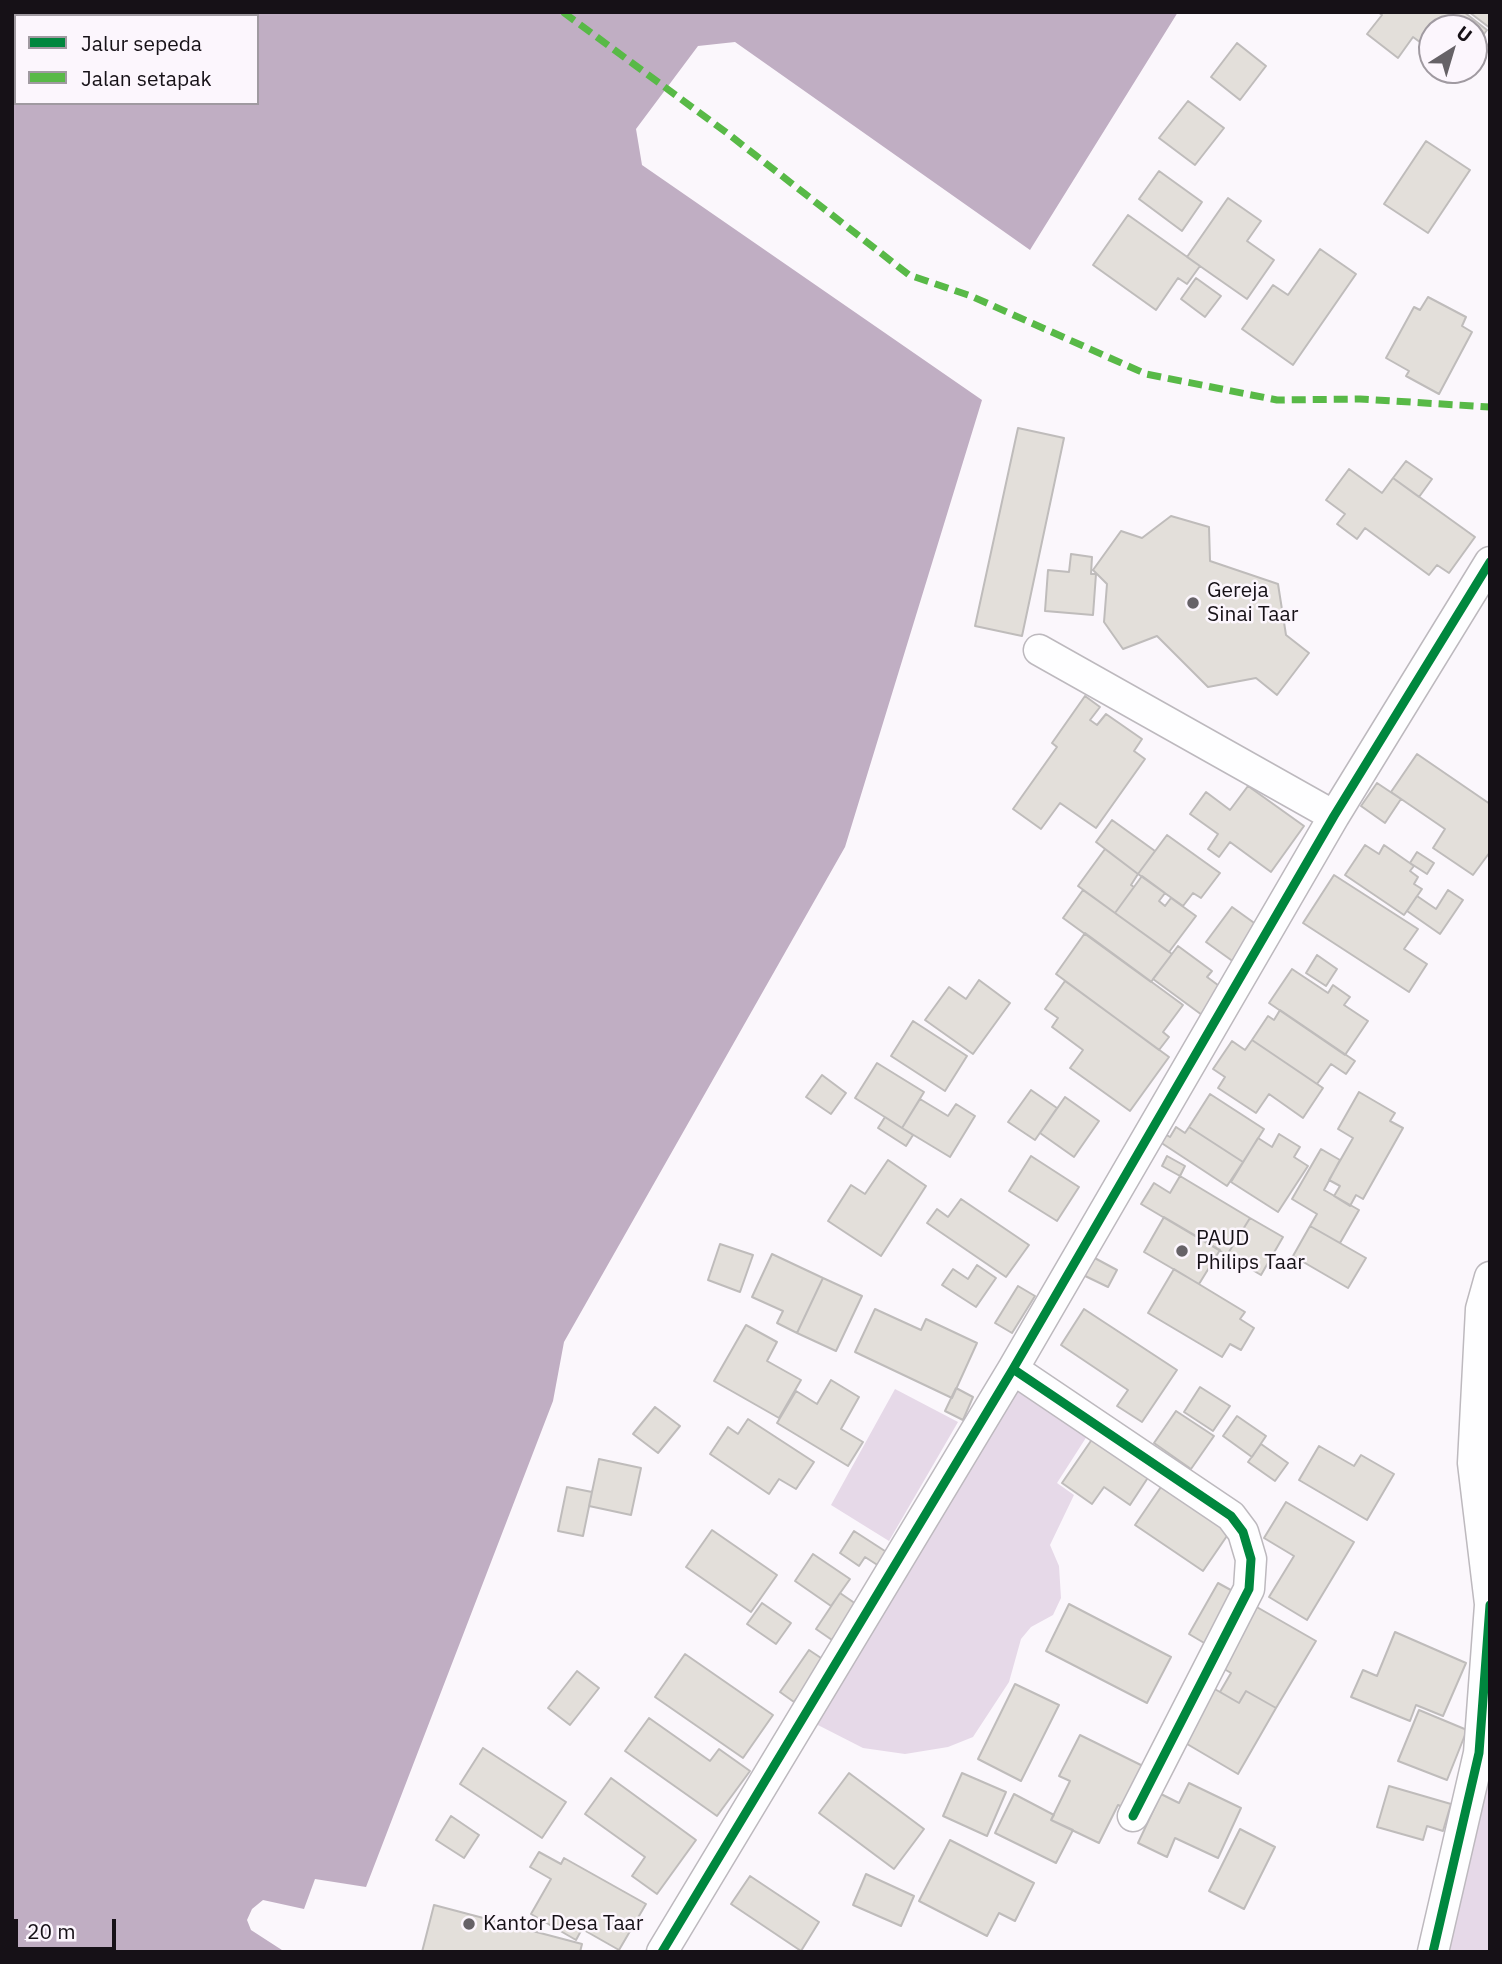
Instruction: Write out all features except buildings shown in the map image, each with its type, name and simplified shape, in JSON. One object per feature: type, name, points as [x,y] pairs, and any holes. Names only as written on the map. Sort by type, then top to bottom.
[{"type":"street","points":[[662,1952],[1013,1369],[1334,816],[1490,562]]},
{"type":"street","points":[[1038,650],[1334,816]]},
{"type":"street","points":[[1433,1952],[1479,1753],[1490,1604],[1474,1463],[1481,1309],[1490,1277]]},
{"type":"street","points":[[1013,1369],[1231,1516],[1243,1532],[1251,1559],[1249,1589],[1133,1816]]},
{"type":"shaded area","points":[[12,12],[1178,12],[1030,250],[735,42],[698,46],[636,129],[642,165],[982,400],[845,847],[564,1342],[553,1401],[366,1887],[315,1879],[304,1909],[263,1900],[252,1909],[247,1920],[251,1930],[285,1952],[12,1952]]},
{"type":"shaded area","points":[[1016,1387],[1089,1433],[1057,1483],[1074,1495],[1050,1545],[1059,1566],[1061,1598],[1053,1615],[1031,1627],[1021,1639],[1009,1682],[973,1737],[948,1747],[905,1754],[863,1748],[812,1722]]},
{"type":"shaded area","points":[[895,1389],[958,1422],[889,1541],[831,1505]]},
{"type":"shaded area","points":[[1490,1752],[1490,1952],[1444,1952]]},
{"type":"marked path","points":[[563,12],[727,133],[909,275],[971,296],[1146,374],[1277,400],[1360,399],[1490,407]]},
{"type":"cycle path","points":[[662,1952],[1013,1369],[1334,816],[1490,562]]},
{"type":"cycle path","points":[[1013,1369],[1231,1516],[1243,1532],[1251,1559],[1249,1589],[1133,1816]]},
{"type":"cycle path","points":[[1433,1952],[1479,1753],[1490,1605]]},
{"type":"place","name":"Gereja Sinai Taar","points":[[1193,603]]},
{"type":"place","name":"PAUD Philips Taar","points":[[1182,1251]]},
{"type":"place","name":"Kantor Desa Taar","points":[[469,1924]]}]
